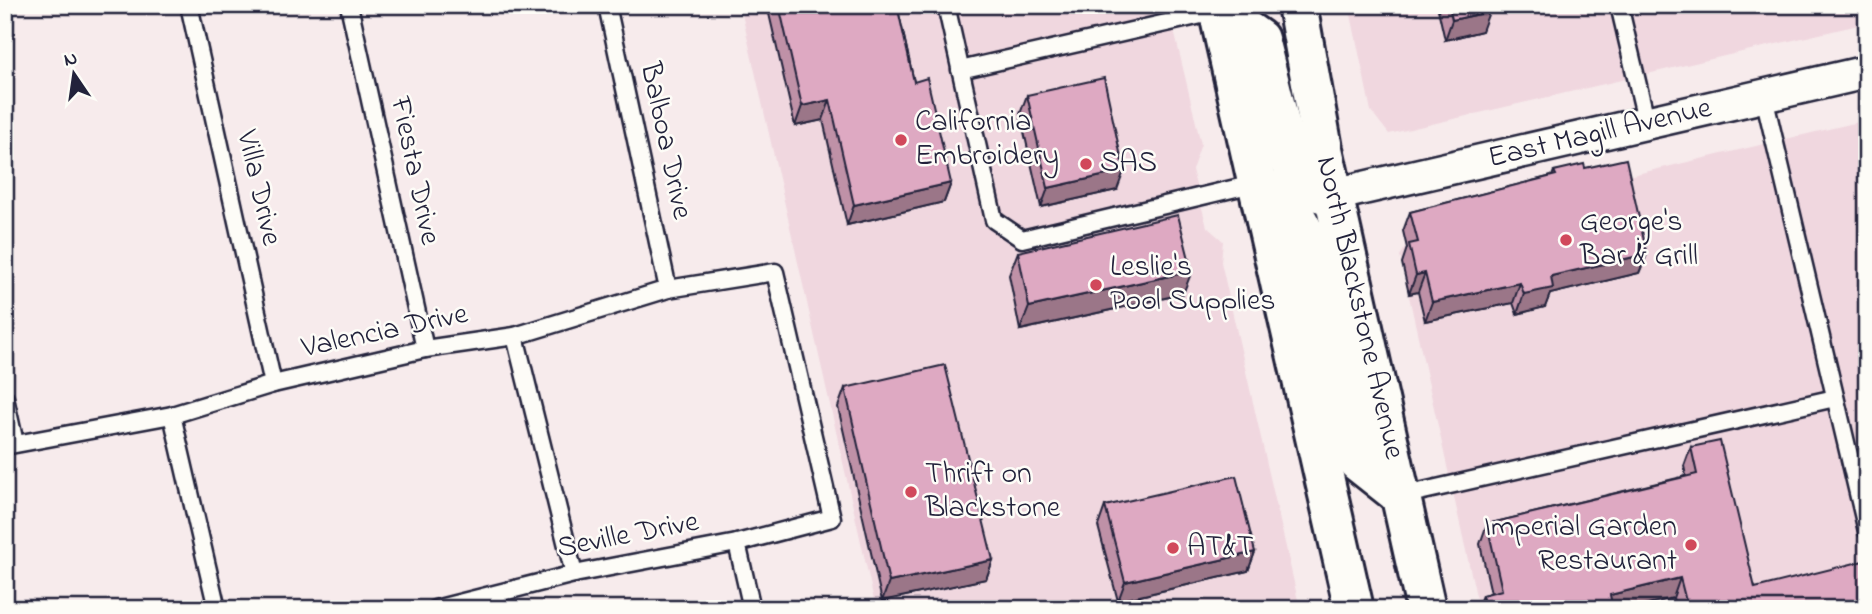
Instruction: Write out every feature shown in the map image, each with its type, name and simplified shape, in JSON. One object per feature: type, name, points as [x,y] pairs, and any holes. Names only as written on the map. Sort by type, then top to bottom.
[{"type":"main road","name":"North Blackstone Avenue","points":[[1297,5],[1333,195],[1426,609]]},
{"type":"main road","points":[[1218,8],[1259,39],[1289,159],[1296,174],[1304,185],[1316,194],[1333,195]]},
{"type":"main road","points":[[1218,8],[1354,609]]},
{"type":"main road","points":[[1257,183],[1284,200],[1302,225],[1309,243],[1358,462],[1401,496]]},
{"type":"street","name":"East Magill Avenue","points":[[1333,195],[1867,72]]},
{"type":"lane","name":"Villa Drive","points":[[189,5],[273,384]]},
{"type":"lane","name":"Fiesta Drive","points":[[349,5],[425,349]]},
{"type":"lane","name":"Balboa Drive","points":[[607,5],[668,289]]},
{"type":"lane","points":[[946,5],[994,220],[1022,239],[1257,183]]},
{"type":"lane","points":[[1619,5],[1647,124]]},
{"type":"lane","points":[[960,70],[1218,8]]},
{"type":"lane","points":[[1764,97],[1867,531]]},
{"type":"lane","name":"Valencia Drive","points":[[10,445],[172,415],[273,384],[425,349],[515,335],[668,289],[775,272],[832,518]]},
{"type":"lane","points":[[515,335],[574,574]]},
{"type":"lane","points":[[5,398],[10,445]]},
{"type":"lane","points":[[1401,496],[1835,398]]},
{"type":"lane","points":[[172,415],[217,609]]},
{"type":"lane","name":"Seville Drive","points":[[435,609],[574,574],[737,543],[832,518]]},
{"type":"lane","points":[[737,543],[752,609]]},
{"type":"shaded area","points":[[740,5],[1168,5],[1201,144],[1192,170],[1207,227],[1223,241],[1221,262],[1300,609],[876,609]]},
{"type":"shaded area","points":[[1349,5],[1867,5],[1867,23],[1389,134],[1371,111]]},
{"type":"shaded area","points":[[1867,120],[1867,609],[1479,609],[1400,256],[1419,225]]},
{"type":"building","points":[[779,5],[897,5],[914,82],[927,78],[951,183],[854,205],[830,100],[802,106]]},
{"type":"building","points":[[1449,5],[1487,5],[1489,12],[1452,20]]},
{"type":"building","points":[[1104,78],[1124,171],[1048,188],[1027,95]]},
{"type":"building","points":[[1626,159],[1647,254],[1551,276],[1553,288],[1524,294],[1520,283],[1432,302],[1425,273],[1416,275],[1409,244],[1418,242],[1410,212],[1556,175],[1554,171],[1584,164],[1585,168]]},
{"type":"building","points":[[1178,215],[1192,271],[1029,307],[1018,252]]},
{"type":"building","points":[[945,365],[993,560],[889,582],[845,388]]},
{"type":"building","points":[[1720,441],[1755,588],[1867,560],[1867,609],[1688,609],[1680,578],[1610,595],[1613,609],[1485,609],[1482,595],[1502,590],[1487,524],[1697,474],[1691,447]]},
{"type":"building","name":"AT&T","points":[[1236,476],[1255,552],[1125,582],[1105,506]]},
{"type":"place","name":"California Embroidery","points":[[901,140]]},
{"type":"place","name":"SAS","points":[[1086,164]]},
{"type":"place","name":"George's Bar & Grill","points":[[1566,240]]},
{"type":"place","name":"Leslie's Pool Supplies","points":[[1096,285]]},
{"type":"place","name":"Thrift on Blackstone","points":[[911,492]]},
{"type":"place","name":"Imperial Garden Restaurant","points":[[1691,545]]},
{"type":"place","name":"AT&T","points":[[1173,548]]}]
